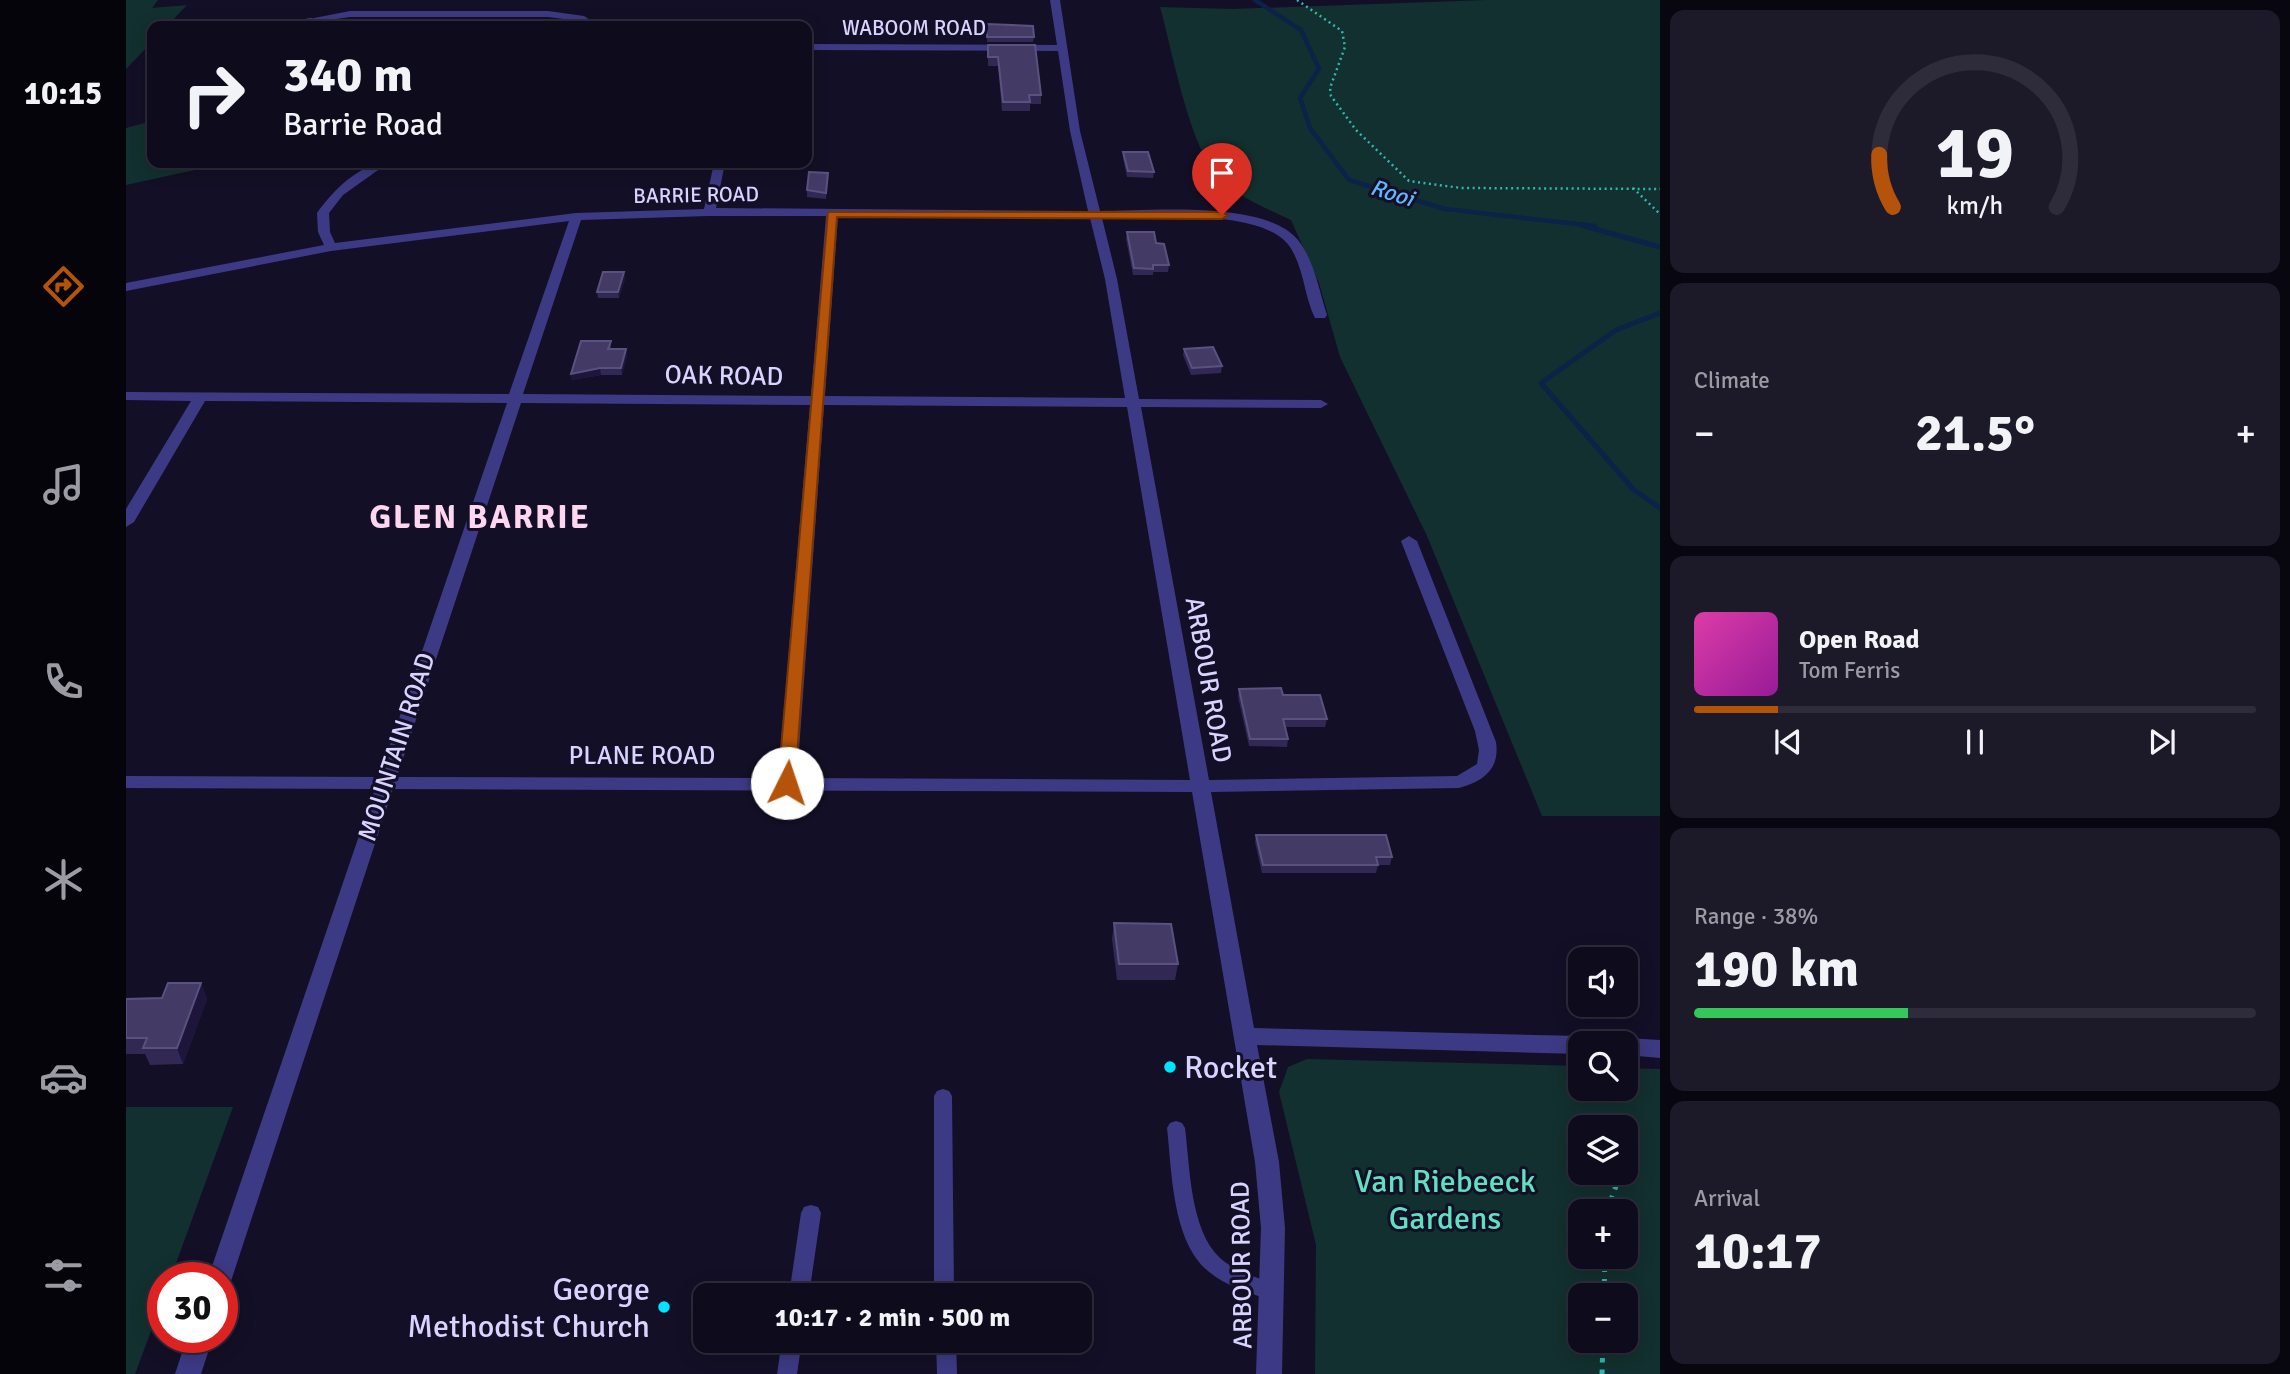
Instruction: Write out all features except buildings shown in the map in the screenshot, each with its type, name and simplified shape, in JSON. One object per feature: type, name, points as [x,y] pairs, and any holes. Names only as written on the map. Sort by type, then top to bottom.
[{"type":"street","name":"ARBOUR ROAD","points":[[1055,0],[1075,131],[1103,239],[1267,1162],[1273,1228],[1269,1374]]},
{"type":"street","points":[[309,20],[350,14],[548,14],[586,21]]},
{"type":"street","name":"WABOOM ROAD","points":[[812,47],[1064,48]]},
{"type":"street","points":[[331,247],[324,232],[323,213],[339,193],[376,168]]},
{"type":"street","points":[[709,212],[718,168]]},
{"type":"street","name":"BARRIE ROAD","points":[[126,286],[331,247],[576,216],[709,212],[1222,215],[1270,224],[1287,233],[1297,245],[1320,315]]},
{"type":"street","points":[[787,783],[832,214]]},
{"type":"street","name":"MOUNTAIN ROAD","points":[[225,1262],[576,216]]},
{"type":"street","name":"OAK ROAD","points":[[126,396],[1321,404]]},
{"type":"street","points":[[126,522],[201,396]]},
{"type":"street","name":"PLANE ROAD","points":[[126,782],[1199,786],[1443,784],[1477,775],[1486,768],[1490,754],[1485,731],[1409,541]]},
{"type":"street","points":[[1243,1036],[1568,1045]]},
{"type":"street","points":[[1638,1048],[1660,1049]]},
{"type":"street","points":[[188,1374],[195,1353]]},
{"type":"lane","points":[[305,21],[309,20]]},
{"type":"lane","points":[[943,1096],[944,1283]]},
{"type":"lane","points":[[1177,1128],[1189,1217],[1202,1253],[1232,1276],[1272,1293]]},
{"type":"lane","points":[[801,1283],[811,1213]]},
{"type":"lane","points":[[787,1374],[790,1353]]},
{"type":"lane","points":[[946,1353],[947,1374]]},
{"type":"path","points":[[1297,0],[1342,31],[1345,47],[1331,88],[1339,110],[1371,146],[1409,181],[1452,188],[1660,189]]},
{"type":"path","points":[[1633,188],[1660,214]]},
{"type":"path","points":[[1602,1374],[1603,1353]]},
{"type":"green space","points":[[126,0],[158,0],[152,8],[187,5],[172,21],[147,21],[147,47],[126,69]]},
{"type":"green space","points":[[1486,0],[1660,0],[1660,816],[1542,816],[1427,536],[1340,357],[1319,283],[1291,220],[1237,192],[1221,180],[1210,166],[1191,124],[1160,7],[1232,9]]},
{"type":"green space","points":[[147,122],[147,168],[204,168],[126,185],[126,128]]},
{"type":"green space","name":"Van Riebeeck Gardens","points":[[1307,1059],[1568,1066],[1568,1101],[1638,1101],[1638,1068],[1660,1069],[1660,1374],[1315,1374],[1316,1245],[1279,1092],[1288,1067]]},
{"type":"green space","points":[[126,1107],[233,1107],[176,1262],[147,1262],[147,1342],[135,1374],[126,1374]]},
{"type":"waterway","name":"Rooi","points":[[1255,0],[1301,30],[1319,69],[1300,98],[1310,128],[1349,180],[1445,209],[1595,226]]},
{"type":"waterway","name":"Rooi","points":[[1581,225],[1660,247]]},
{"type":"waterway","name":"Rooi","points":[[1660,313],[1616,330],[1541,383],[1634,490],[1660,508]]},
{"type":"place","name":"Rocket","points":[[1170,1067]]},
{"type":"place","name":"George Methodist Church","points":[[664,1307]]},
{"type":"district","name":"GLEN BARRIE","points":[[480,517]]},
{"type":"route","points":[[787,783],[832,214],[1222,215]]}]
